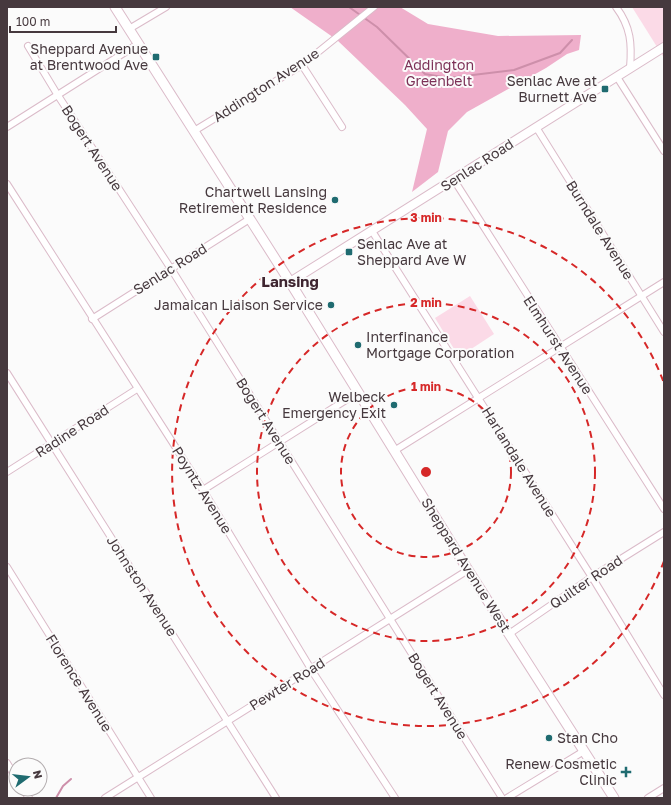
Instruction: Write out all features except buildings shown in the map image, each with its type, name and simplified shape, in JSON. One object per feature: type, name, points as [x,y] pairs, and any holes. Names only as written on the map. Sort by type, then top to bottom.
[{"type":"main road","name":"Sheppard Avenue West","points":[[115,7],[194,131],[248,220],[290,282],[357,393],[468,570],[614,798]]},
{"type":"street","points":[[129,29],[166,7]]},
{"type":"street","name":"Addington Avenue","points":[[194,131],[302,65],[374,7]]},
{"type":"street","points":[[616,7],[626,20],[630,37],[630,68]]},
{"type":"street","points":[[7,127],[138,44]]},
{"type":"street","name":"Bogert Avenue","points":[[28,46],[57,94],[171,268],[502,798]]},
{"type":"street","name":"Senlac Road","points":[[290,282],[372,232],[664,47]]},
{"type":"street","points":[[302,65],[342,127]]},
{"type":"street","points":[[617,77],[664,151]]},
{"type":"street","name":"Burndale Avenue","points":[[536,127],[640,296],[664,332]]},
{"type":"street","name":"Elmhurst Avenue","points":[[454,180],[559,347],[664,509]]},
{"type":"street","name":"Poyntz Avenue","points":[[7,184],[203,490],[312,669],[395,798]]},
{"type":"street","name":"Senlac Road","points":[[92,318],[248,220]]},
{"type":"street","name":"Harlandale Avenue","points":[[372,232],[592,577],[664,695]]},
{"type":"street","points":[[394,451],[664,282]]},
{"type":"street","name":"Johnston Avenue","points":[[7,373],[276,798]]},
{"type":"street","name":"Radine Road","points":[[7,472],[52,445],[137,389]]},
{"type":"street","points":[[203,490],[280,443],[357,393]]},
{"type":"street","name":"Quilter Road","points":[[509,634],[592,577],[664,532]]},
{"type":"street","name":"Florence Avenue","points":[[7,567],[151,798]]},
{"type":"street","name":"Pewter Road","points":[[105,798],[468,570]]},
{"type":"street","points":[[507,798],[584,751]]},
{"type":"street","points":[[648,798],[664,788]]},
{"type":"shaded area","points":[[632,7],[664,7],[664,58]]},
{"type":"shaded area","points":[[470,296],[494,334],[459,357],[435,318]]},
{"type":"green space","name":"Addington Greenbelt","points":[[290,7],[400,7],[428,24],[498,36],[581,35],[579,50],[567,54],[546,68],[467,112],[448,131],[438,172],[412,192],[427,129],[405,105],[337,40]]},
{"type":"waterway","points":[[349,7],[377,27],[425,74],[448,78],[514,70],[560,53],[572,40]]},
{"type":"waterway","points":[[56,798],[63,786],[71,779]]},
{"type":"place","name":"Sheppard Avenue at Brentwood Ave","points":[[156,57]]},
{"type":"place","name":"Senlac Ave at Burnett Ave","points":[[605,89]]},
{"type":"place","name":"Chartwell Lansing Retirement Residence","points":[[335,200]]},
{"type":"place","name":"Senlac Ave at Sheppard Ave W","points":[[349,252]]},
{"type":"place","name":"Jamaican Liaison Service","points":[[331,305]]},
{"type":"place","name":"Interfinance Mortgage Corporation","points":[[358,345]]},
{"type":"place","name":"Welbeck Emergency Exit","points":[[394,405]]},
{"type":"place","name":"Stan Cho","points":[[549,738]]},
{"type":"place","name":"Renew Cosmetic Clinic","points":[[626,772]]},
{"type":"district","name":"Lansing","points":[[290,282]]}]
